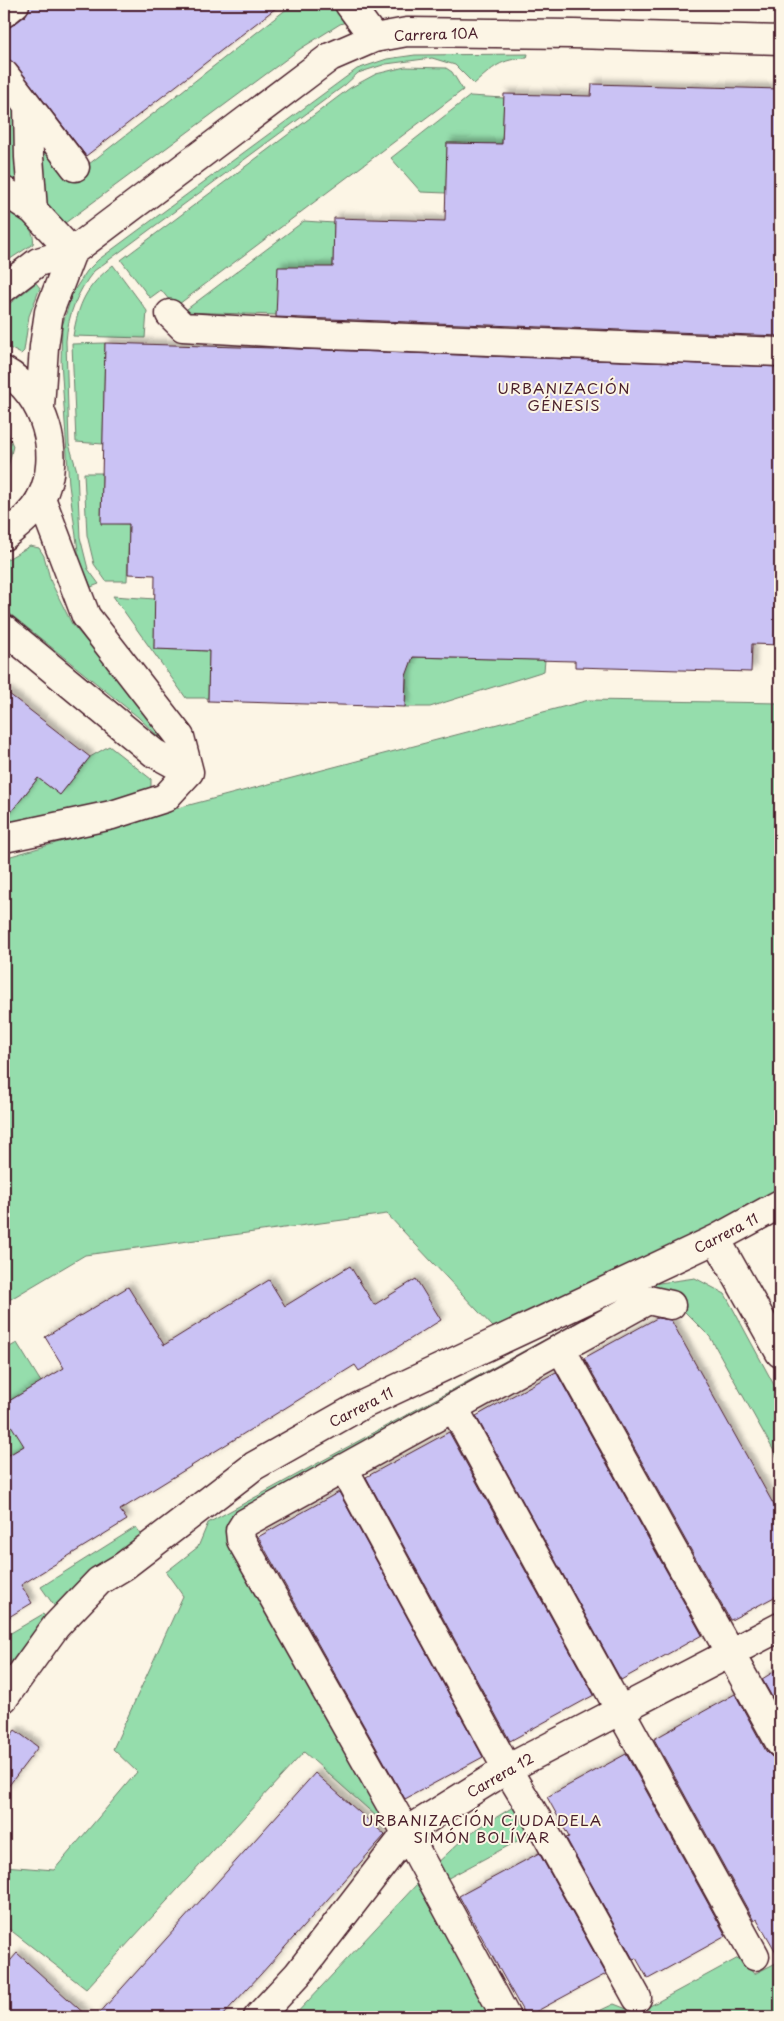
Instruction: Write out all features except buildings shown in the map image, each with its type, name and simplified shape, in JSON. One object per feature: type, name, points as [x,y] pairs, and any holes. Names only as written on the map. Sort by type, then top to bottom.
[{"type":"street","points":[[4,13],[15,4]]},
{"type":"street","points":[[348,4],[374,38]]},
{"type":"street","name":"Carrera 10A","points":[[72,252],[330,57],[374,38],[407,32],[574,34],[780,40]]},
{"type":"street","points":[[4,74],[75,167]]},
{"type":"street","points":[[28,106],[33,210]]},
{"type":"street","points":[[4,191],[33,210],[72,252]]},
{"type":"street","points":[[4,288],[38,262],[72,252]]},
{"type":"street","points":[[4,536],[28,516],[41,498],[47,483],[51,444],[40,407],[44,347],[50,312],[72,252]]},
{"type":"street","points":[[170,314],[184,327],[303,334],[780,352]]},
{"type":"street","points":[[4,370],[16,377],[40,407]]},
{"type":"street","points":[[41,498],[86,616],[180,737],[189,772]]},
{"type":"street","points":[[4,629],[154,753],[189,772]]},
{"type":"street","points":[[4,838],[112,816],[165,798],[189,772]]},
{"type":"street","name":"Carrera 11","points":[[4,1698],[56,1626],[99,1581],[124,1566],[254,1466],[360,1406],[716,1239],[780,1204]]},
{"type":"street","points":[[716,1239],[780,1353]]},
{"type":"street","points":[[506,2017],[406,1832],[241,1540],[240,1531],[245,1523],[648,1300],[671,1304]]},
{"type":"street","points":[[561,1349],[780,1743]]},
{"type":"street","points":[[454,1408],[755,1956]]},
{"type":"street","points":[[344,1468],[507,1769],[545,1832],[637,1998]]},
{"type":"street","name":"Carrera 12","points":[[258,2017],[298,1974],[406,1832],[507,1769],[780,1627]]},
{"type":"shaded area","points":[[746,4],[780,4],[780,10],[756,8]]},
{"type":"green space","points":[[293,4],[363,4],[367,15],[340,24],[300,49],[65,223],[53,219],[4,179],[4,84],[75,175]]},
{"type":"green space","points":[[528,54],[527,58],[510,60],[498,65],[474,84],[455,65],[432,58],[386,64],[358,73],[345,85],[94,271],[74,304],[66,341],[69,444],[77,471],[80,537],[88,569],[99,584],[91,587],[79,558],[69,485],[61,360],[62,326],[73,292],[87,271],[98,260],[357,69],[387,59],[415,55]]},
{"type":"green space","points":[[405,67],[446,68],[452,72],[463,90],[175,307],[161,290],[150,298],[121,260],[350,88],[376,74]]},
{"type":"green space","points":[[470,96],[504,98],[502,144],[447,143],[446,193],[421,192],[391,158]]},
{"type":"green space","points":[[4,206],[14,212],[29,227],[32,233],[33,244],[4,263]]},
{"type":"green space","points":[[304,221],[334,223],[333,268],[278,268],[277,315],[183,312]]},
{"type":"green space","points":[[113,265],[147,311],[145,338],[73,336],[81,304],[85,296],[96,281]]},
{"type":"green space","points":[[36,283],[40,288],[29,316],[24,351],[21,354],[4,345],[4,308]]},
{"type":"green space","points":[[105,343],[103,444],[76,442],[72,344]]},
{"type":"green space","points":[[6,429],[13,446],[4,484],[4,430]]},
{"type":"green space","points":[[84,473],[102,473],[101,523],[129,524],[127,581],[106,581],[94,564],[87,535]]},
{"type":"green space","points":[[30,546],[39,548],[44,556],[51,582],[72,624],[151,718],[163,741],[138,717],[4,609],[4,561]]},
{"type":"green space","points":[[113,596],[155,599],[154,649],[209,651],[208,698],[186,698]]},
{"type":"green space","points":[[407,657],[545,660],[544,671],[430,707],[405,707]]},
{"type":"green space","points":[[589,700],[780,703],[780,1192],[721,1226],[493,1327],[387,1214],[85,1255],[4,1303],[4,858],[174,809]]},
{"type":"green space","points":[[109,746],[151,779],[151,792],[14,823],[8,816],[38,778],[60,795],[90,757]]},
{"type":"green space","points":[[695,1278],[725,1294],[780,1396],[780,1462],[710,1337],[673,1300],[647,1295],[225,1527],[400,1827],[395,1833],[304,1752],[86,1989],[4,1925],[4,1866],[54,1870],[137,1772],[113,1749],[183,1596],[166,1572],[198,1547],[208,1523],[645,1285]]},
{"type":"green space","points":[[17,1343],[41,1382],[4,1404],[4,1350]]},
{"type":"green space","points":[[4,1414],[12,1426],[65,1421],[4,1458]]},
{"type":"green space","points":[[136,1527],[145,1540],[62,1617],[41,1587]]},
{"type":"green space","points":[[43,1614],[49,1623],[4,1681],[4,1637]]},
{"type":"green space","points":[[523,1801],[538,1830],[439,1883],[431,1869],[467,1835]]},
{"type":"green space","points":[[417,1884],[490,2017],[293,2017]]},
{"type":"green space","points":[[740,1957],[754,1974],[780,1961],[780,2017],[586,2017],[614,2004],[637,2013]]},
{"type":"district","name":"URBANIZACIÓN GÉNESIS","points":[[564,396]]},
{"type":"district","name":"URBANIZACIÓN CIUDADELA SIMÓN BOLÍVAR","points":[[482,1828]]}]
